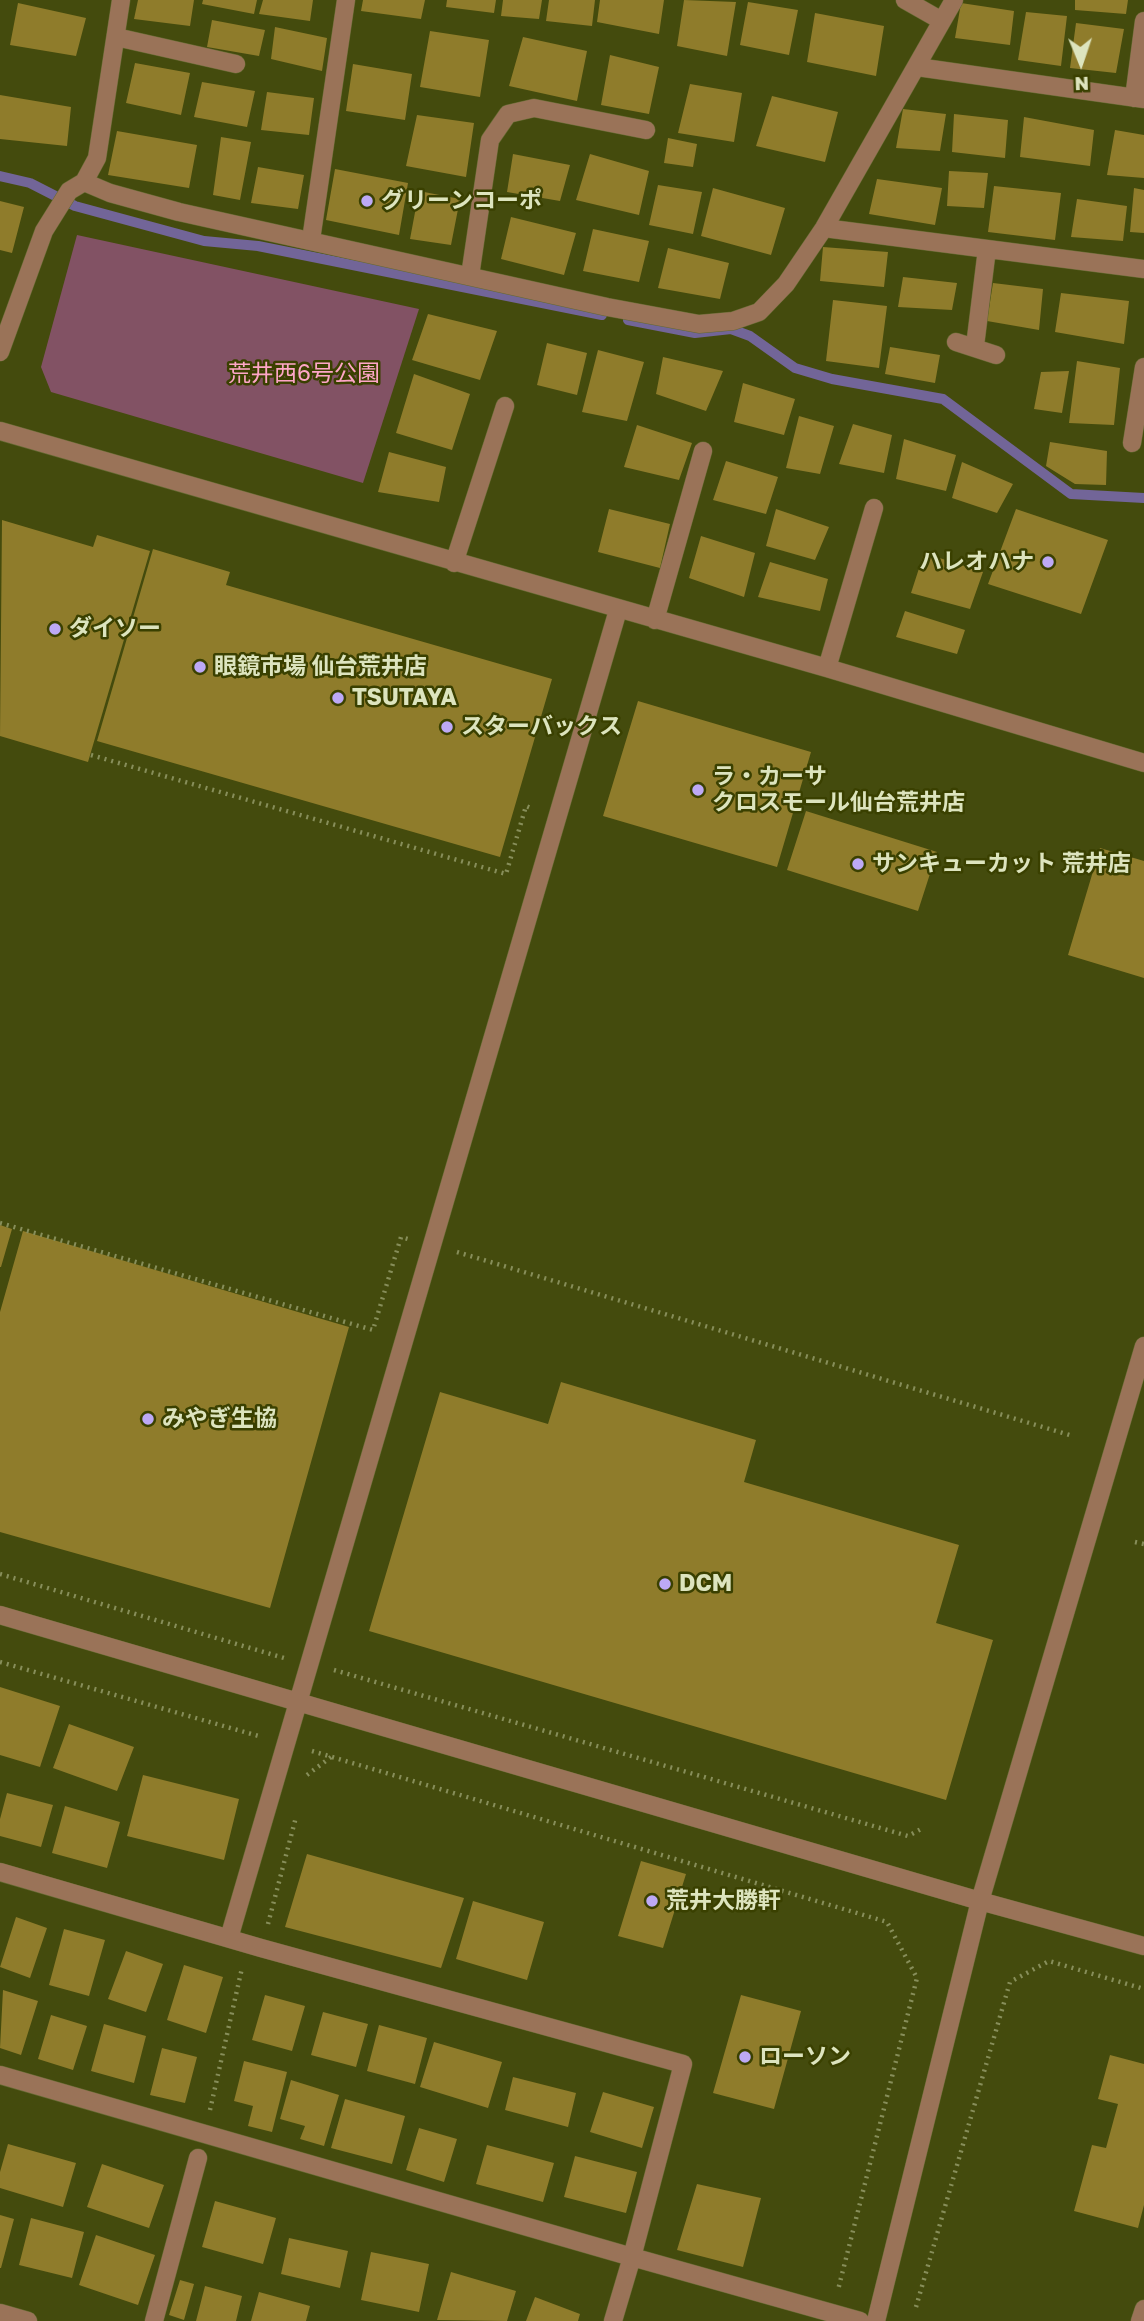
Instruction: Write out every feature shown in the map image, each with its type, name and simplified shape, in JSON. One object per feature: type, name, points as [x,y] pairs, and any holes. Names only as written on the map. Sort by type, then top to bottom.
[{"type":"street","points":[[0,352],[44,231],[54,213],[97,158],[121,0]]},
{"type":"street","points":[[311,240],[346,0]]},
{"type":"street","points":[[905,0],[942,21]]},
{"type":"street","points":[[76,186],[179,212],[699,324],[733,321],[759,312],[786,284],[824,228],[954,0]]},
{"type":"street","points":[[918,67],[1139,98],[1144,21]]},
{"type":"street","points":[[116,37],[236,64]]},
{"type":"street","points":[[470,276],[490,140],[508,114],[534,108],[646,130]]},
{"type":"street","points":[[824,228],[1144,269]]},
{"type":"street","points":[[975,346],[987,249]]},
{"type":"street","points":[[956,342],[996,355]]},
{"type":"street","points":[[1132,443],[1144,367]]},
{"type":"street","points":[[454,563],[505,406]]},
{"type":"street","points":[[0,431],[827,668],[1144,763]]},
{"type":"street","points":[[654,620],[703,451]]},
{"type":"street","points":[[827,668],[874,508]]},
{"type":"street","points":[[229,1938],[618,610]]},
{"type":"street","points":[[876,2321],[980,1901],[1144,1346]]},
{"type":"street","points":[[0,1615],[298,1704],[1144,1946]]},
{"type":"street","points":[[0,1872],[254,1946],[683,2064],[613,2321]]},
{"type":"street","points":[[0,2075],[860,2321]]},
{"type":"street","points":[[154,2321],[198,2158]]},
{"type":"street","points":[[1140,2321],[1144,2309]]},
{"type":"street","points":[[0,2313],[28,2321]]},
{"type":"path","points":[[92,755],[506,874],[526,806],[541,811]]},
{"type":"path","points":[[0,1223],[373,1331],[401,1237],[415,1241]]},
{"type":"path","points":[[457,1252],[1073,1436]]},
{"type":"path","points":[[1135,1542],[1144,1545]]},
{"type":"path","points":[[0,1574],[285,1658]]},
{"type":"path","points":[[0,1662],[267,1739]]},
{"type":"path","points":[[334,1670],[908,1836],[923,1828]]},
{"type":"path","points":[[309,1750],[887,1922],[917,1978],[837,2293]]},
{"type":"path","points":[[303,1788],[307,1774],[331,1757]]},
{"type":"path","points":[[205,2134],[254,1946],[296,1814]]},
{"type":"path","points":[[916,2307],[1010,1982],[1049,1961],[1144,1989]]},
{"type":"green space","name":"荒井西6号公園","points":[[77,235],[419,309],[363,483],[51,392],[41,367]]},
{"type":"building","points":[[138,0],[194,0],[190,26],[134,19]]},
{"type":"building","points":[[203,0],[257,0],[254,14],[202,4]]},
{"type":"building","points":[[263,0],[313,0],[310,21],[259,14]]},
{"type":"building","points":[[363,0],[425,0],[421,19],[361,11]]},
{"type":"building","points":[[447,0],[496,0],[494,13],[446,7]]},
{"type":"building","points":[[503,0],[542,0],[539,19],[501,16]]},
{"type":"building","points":[[549,0],[595,0],[592,26],[546,21]]},
{"type":"building","points":[[600,0],[664,0],[659,34],[597,22]]},
{"type":"building","points":[[684,0],[736,2],[727,56],[677,46]]},
{"type":"building","points":[[1075,0],[1128,0],[1126,14],[1075,10]]},
{"type":"building","points":[[748,2],[798,10],[789,55],[740,45]]},
{"type":"building","points":[[18,3],[86,18],[76,56],[10,45]]},
{"type":"building","points":[[961,3],[1014,11],[1010,45],[955,38]]},
{"type":"building","points":[[1026,12],[1067,16],[1061,66],[1018,60]]},
{"type":"building","points":[[815,13],[884,26],[876,76],[807,62]]},
{"type":"building","points":[[212,20],[265,30],[259,56],[207,47]]},
{"type":"building","points":[[1076,23],[1124,29],[1116,73],[1070,68]]},
{"type":"building","points":[[275,27],[327,38],[322,71],[271,59]]},
{"type":"building","points":[[430,31],[489,40],[480,97],[420,87]]},
{"type":"building","points":[[523,37],[587,51],[577,101],[509,86]]},
{"type":"building","points":[[610,55],[659,67],[649,114],[601,105]]},
{"type":"building","points":[[135,63],[190,73],[181,115],[126,103]]},
{"type":"building","points":[[353,64],[412,74],[405,120],[346,111]]},
{"type":"building","points":[[202,82],[255,91],[247,127],[194,117]]},
{"type":"building","points":[[690,84],[742,93],[734,142],[678,133]]},
{"type":"building","points":[[267,92],[314,98],[309,135],[261,130]]},
{"type":"building","points":[[0,95],[71,107],[67,146],[0,139]]},
{"type":"building","points":[[772,96],[838,112],[825,162],[756,146]]},
{"type":"building","points":[[903,109],[946,114],[940,151],[896,148]]},
{"type":"building","points":[[954,114],[1008,120],[1005,158],[952,152]]},
{"type":"building","points":[[417,115],[474,123],[466,177],[406,166]]},
{"type":"building","points":[[1024,117],[1094,130],[1090,166],[1020,157]]},
{"type":"building","points":[[1115,130],[1144,135],[1144,178],[1107,175]]},
{"type":"building","points":[[117,131],[197,145],[189,188],[108,175]]},
{"type":"building","points":[[221,137],[251,142],[240,200],[213,195]]},
{"type":"building","points":[[668,138],[697,144],[693,167],[664,163]]},
{"type":"building","points":[[513,154],[570,165],[560,201],[507,192]]},
{"type":"building","points":[[590,154],[649,171],[639,215],[576,200]]},
{"type":"building","points":[[258,167],[304,175],[298,209],[251,203]]},
{"type":"building","name":"グリーンコーポ","points":[[335,169],[408,183],[399,235],[326,220]]},
{"type":"building","points":[[949,171],[988,173],[984,208],[947,206]]},
{"type":"building","points":[[877,179],[942,188],[935,225],[869,214]]},
{"type":"building","points":[[658,185],[702,192],[693,234],[649,225]]},
{"type":"building","points":[[994,186],[1061,193],[1055,240],[988,232]]},
{"type":"building","points":[[713,188],[785,208],[771,255],[701,236]]},
{"type":"building","points":[[1134,188],[1144,190],[1144,233],[1130,232]]},
{"type":"building","points":[[419,191],[460,199],[451,245],[410,239]]},
{"type":"building","points":[[1077,199],[1127,206],[1123,241],[1071,237]]},
{"type":"building","points":[[0,201],[24,207],[12,253],[0,250]]},
{"type":"building","points":[[511,217],[576,233],[564,275],[501,259]]},
{"type":"building","points":[[593,229],[649,241],[639,282],[583,271]]},
{"type":"building","points":[[823,247],[888,252],[884,287],[820,281]]},
{"type":"building","points":[[668,248],[729,263],[720,299],[658,288]]},
{"type":"building","points":[[903,277],[957,283],[952,310],[898,307]]},
{"type":"building","points":[[993,283],[1043,289],[1039,330],[987,321]]},
{"type":"building","points":[[1061,293],[1129,301],[1124,344],[1055,332]]},
{"type":"building","points":[[833,300],[887,306],[879,368],[826,361]]},
{"type":"building","points":[[428,314],[497,331],[480,380],[412,360]]},
{"type":"building","points":[[547,343],[587,353],[577,395],[537,385]]},
{"type":"building","points":[[890,347],[940,355],[935,383],[885,374]]},
{"type":"building","points":[[598,350],[644,362],[627,421],[582,412]]},
{"type":"building","points":[[663,357],[723,371],[706,411],[656,394]]},
{"type":"building","points":[[1077,361],[1120,368],[1114,425],[1069,423]]},
{"type":"building","points":[[1069,371],[1062,413],[1034,409],[1041,372]]},
{"type":"building","points":[[414,374],[470,394],[452,450],[396,433]]},
{"type":"building","points":[[743,383],[795,399],[784,435],[734,422]]},
{"type":"building","points":[[799,416],[834,426],[820,474],[786,468]]},
{"type":"building","points":[[853,424],[892,435],[884,473],[839,464]]},
{"type":"building","points":[[637,425],[692,443],[679,480],[624,467]]},
{"type":"building","points":[[904,439],[956,455],[946,491],[896,479]]},
{"type":"building","points":[[1050,442],[1107,451],[1106,485],[1075,484],[1046,466]]},
{"type":"building","points":[[389,452],[446,467],[439,502],[378,492]]},
{"type":"building","points":[[726,461],[778,477],[766,514],[713,500]]},
{"type":"building","points":[[962,462],[1013,484],[997,513],[952,498]]},
{"type":"building","points":[[609,509],[670,524],[660,568],[598,552]]},
{"type":"building","points":[[776,509],[829,527],[815,560],[766,546]]},
{"type":"building","name":"ハレオハナ","points":[[1016,509],[1108,540],[1081,614],[988,584]]},
{"type":"building","points":[[2,520],[93,547],[97,535],[150,551],[88,762],[0,736]]},
{"type":"building","points":[[701,536],[755,553],[744,597],[689,578]]},
{"type":"building","points":[[153,549],[230,572],[226,585],[552,679],[500,857],[97,741]]},
{"type":"building","points":[[924,553],[983,572],[970,609],[911,593]]},
{"type":"building","points":[[770,562],[828,579],[820,611],[758,597]]},
{"type":"building","points":[[905,611],[965,630],[957,654],[896,637]]},
{"type":"building","points":[[638,701],[811,752],[777,867],[603,816]]},
{"type":"building","points":[[806,811],[937,852],[918,911],[787,870]]},
{"type":"building","points":[[1100,848],[1144,861],[1144,978],[1068,955]]},
{"type":"building","points":[[0,1225],[12,1229],[1,1267],[0,1267]]},
{"type":"building","points":[[23,1231],[349,1327],[270,1608],[0,1532],[0,1312]]},
{"type":"building","name":"DCM","points":[[561,1382],[756,1440],[744,1482],[959,1545],[936,1623],[993,1640],[946,1800],[369,1631],[440,1392],[548,1424]]},
{"type":"building","points":[[0,1687],[60,1706],[40,1767],[0,1755]]},
{"type":"building","points":[[69,1724],[134,1747],[117,1791],[53,1768]]},
{"type":"building","points":[[143,1775],[239,1799],[224,1860],[127,1836]]},
{"type":"building","points":[[7,1793],[53,1805],[41,1847],[0,1836],[0,1819]]},
{"type":"building","points":[[65,1806],[120,1822],[107,1868],[52,1853]]},
{"type":"building","points":[[307,1854],[464,1898],[441,1968],[285,1927]]},
{"type":"building","points":[[641,1861],[686,1874],[663,1948],[618,1936]]},
{"type":"building","points":[[473,1901],[544,1922],[527,1980],[456,1959]]},
{"type":"building","points":[[16,1917],[47,1928],[30,1978],[0,1967]]},
{"type":"building","points":[[64,1929],[105,1940],[89,1996],[49,1985]]},
{"type":"building","points":[[126,1951],[163,1964],[146,2012],[108,1999]]},
{"type":"building","points":[[184,1965],[223,1977],[206,2033],[167,2020]]},
{"type":"building","points":[[3,1990],[38,2001],[21,2055],[0,2048]]},
{"type":"building","points":[[265,1995],[305,2006],[292,2051],[252,2040]]},
{"type":"building","points":[[741,1995],[801,2011],[774,2109],[713,2093]]},
{"type":"building","points":[[323,2012],[368,2024],[356,2067],[311,2055]]},
{"type":"building","points":[[51,2015],[87,2026],[73,2070],[38,2059]]},
{"type":"building","points":[[104,2024],[146,2036],[134,2083],[91,2071]]},
{"type":"building","points":[[379,2025],[427,2038],[415,2084],[367,2071]]},
{"type":"building","points":[[434,2042],[502,2062],[488,2108],[420,2087]]},
{"type":"building","points":[[162,2048],[197,2057],[185,2103],[150,2095]]},
{"type":"building","points":[[1110,2055],[1144,2064],[1144,2205],[1138,2228],[1074,2211],[1092,2145],[1106,2148],[1118,2104],[1098,2099]]},
{"type":"building","points":[[244,2061],[287,2072],[272,2132],[248,2126],[253,2106],[234,2101]]},
{"type":"building","points":[[513,2077],[576,2093],[568,2127],[505,2110]]},
{"type":"building","points":[[291,2080],[339,2095],[324,2146],[300,2139],[305,2126],[280,2119]]},
{"type":"building","points":[[603,2092],[654,2107],[642,2148],[590,2132]]},
{"type":"building","points":[[345,2099],[405,2116],[392,2164],[331,2148]]},
{"type":"building","points":[[419,2128],[457,2139],[444,2182],[406,2170]]},
{"type":"building","points":[[8,2144],[76,2163],[63,2207],[0,2188],[0,2172]]},
{"type":"building","points":[[487,2145],[554,2163],[543,2202],[476,2184]]},
{"type":"building","points":[[575,2156],[637,2172],[626,2213],[564,2197]]},
{"type":"building","points":[[102,2164],[164,2185],[149,2228],[87,2207]]},
{"type":"building","points":[[697,2184],[761,2198],[743,2267],[677,2250]]},
{"type":"building","points":[[215,2201],[276,2218],[263,2264],[202,2247]]},
{"type":"building","points":[[0,2215],[14,2219],[1,2268],[0,2268]]},
{"type":"building","points":[[31,2218],[84,2232],[72,2278],[19,2265]]},
{"type":"building","points":[[96,2235],[155,2255],[138,2305],[79,2285]]},
{"type":"building","points":[[289,2238],[348,2251],[340,2288],[281,2274]]},
{"type":"building","points":[[371,2252],[429,2264],[419,2312],[361,2300]]},
{"type":"building","points":[[451,2272],[516,2291],[507,2321],[437,2320]]},
{"type":"building","points":[[180,2280],[194,2284],[184,2320],[169,2315]]},
{"type":"building","points":[[205,2286],[242,2296],[236,2321],[196,2321]]},
{"type":"building","points":[[259,2292],[310,2306],[306,2321],[251,2321]]},
{"type":"building","points":[[535,2297],[580,2314],[578,2321],[526,2321]]},
{"type":"waterway","points":[[0,176],[30,183],[75,206],[204,241],[258,246],[602,315]]},
{"type":"waterway","points":[[628,320],[695,333],[731,329],[750,336],[795,368],[832,379],[943,399],[1071,494],[1144,498]]},
{"type":"place","name":"グリーンコーポ","points":[[367,201]]},
{"type":"place","name":"ハレオハナ","points":[[1048,562]]},
{"type":"place","name":"ダイソー","points":[[55,629]]},
{"type":"place","name":"眼鏡市場 仙台荒井店","points":[[200,667]]},
{"type":"place","name":"TSUTAYA","points":[[338,698]]},
{"type":"place","name":"スターバックス","points":[[447,727]]},
{"type":"place","name":"ラ・カーサ クロスモール仙台荒井店","points":[[698,790]]},
{"type":"place","name":"サンキューカット 荒井店","points":[[858,864]]},
{"type":"place","name":"みやぎ生協","points":[[148,1419]]},
{"type":"place","name":"DCM","points":[[665,1584]]},
{"type":"place","name":"荒井大勝軒","points":[[652,1901]]},
{"type":"place","name":"ローソン","points":[[745,2057]]}]
